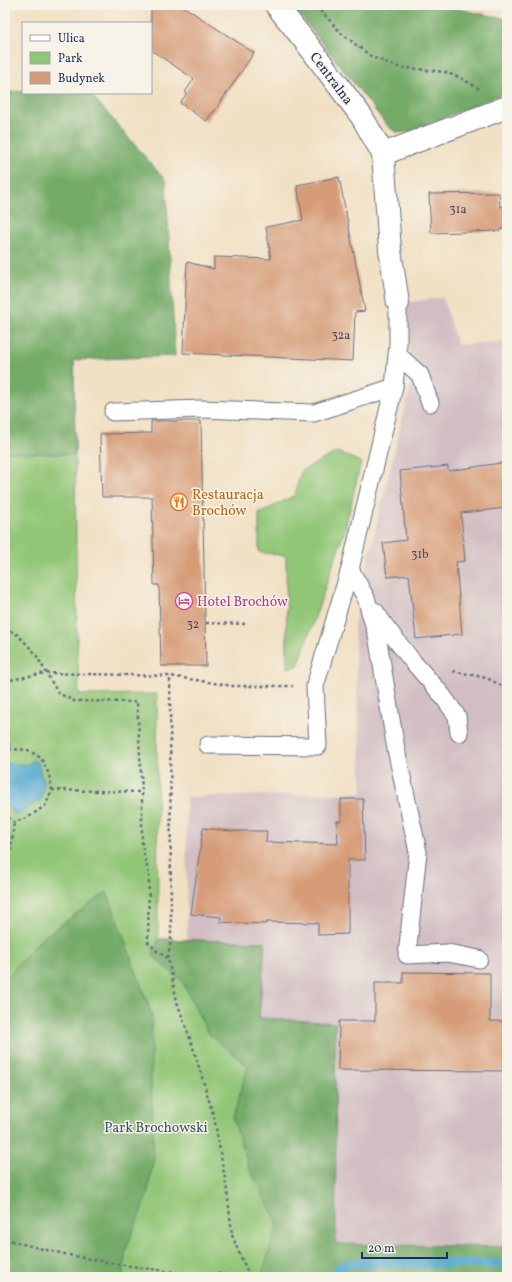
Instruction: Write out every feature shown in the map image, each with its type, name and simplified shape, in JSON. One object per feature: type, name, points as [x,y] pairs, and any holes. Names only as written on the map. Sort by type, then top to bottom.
[{"type":"street","name":"Centralna","points":[[276,5],[362,117],[382,154],[390,250],[398,304]]},
{"type":"street","points":[[382,154],[501,109]]},
{"type":"lane","points":[[208,745],[318,746],[315,686],[350,569],[394,387],[397,354],[398,304]]},
{"type":"lane","points":[[397,354],[420,375],[430,403]]},
{"type":"lane","points":[[113,412],[201,409],[314,413],[394,387]]},
{"type":"lane","points":[[350,569],[366,598],[385,626],[414,663],[442,695],[457,716],[459,732]]},
{"type":"lane","points":[[366,598],[377,635],[396,749],[418,852],[407,955],[448,952],[479,959]]},
{"type":"path","points":[[322,12],[325,5]]},
{"type":"path","points":[[314,9],[322,12],[341,33],[372,57],[398,66],[445,72],[461,78],[486,93],[501,109]]},
{"type":"path","points":[[206,623],[248,624]]},
{"type":"path","points":[[5,628],[18,635],[35,654],[58,693],[74,701],[137,702],[142,792],[142,845],[149,875],[148,942],[158,952],[168,958]]},
{"type":"path","points":[[414,663],[487,678],[507,689]]},
{"type":"path","points":[[5,681],[45,673],[170,676],[234,686],[315,686]]},
{"type":"path","points":[[170,676],[171,939],[168,958],[177,1002],[192,1044],[214,1117],[227,1190],[232,1235],[250,1277]]},
{"type":"path","points":[[5,719],[10,749]]},
{"type":"path","points":[[5,754],[10,749],[28,750],[41,758],[49,774],[52,790],[44,806],[27,818],[14,822]]},
{"type":"path","points":[[52,790],[142,792]]},
{"type":"path","points":[[5,816],[14,822]]},
{"type":"path","points":[[5,874],[11,849],[14,822]]},
{"type":"path","points":[[5,1239],[29,1246],[124,1266],[178,1272],[226,1273],[241,1277]]},
{"type":"shaded area","points":[[443,297],[457,345],[507,341],[507,1247],[335,1244],[335,1023],[259,1018],[265,942],[187,940],[186,797],[362,793],[354,625],[365,572],[411,383],[405,303]]},
{"type":"green space","points":[[292,5],[439,5],[507,19],[507,92],[411,131],[397,132],[386,124]]},
{"type":"green space","points":[[22,91],[22,94],[91,94],[166,181],[175,356],[74,360],[75,455],[5,452],[5,92]]},
{"type":"green space","name":"Park Brochowski","points":[[5,360],[74,360],[79,695],[157,694],[158,939],[265,942],[259,1018],[335,1023],[335,1257],[346,1277],[5,1277]]},
{"type":"green space","points":[[337,452],[361,462],[344,533],[298,666],[287,668],[286,556],[259,552],[259,514],[295,495],[301,471]]},
{"type":"green space","points":[[107,892],[152,1015],[151,1080],[154,1157],[147,1196],[126,1249],[123,1277],[7,1277],[5,1266],[5,1145],[13,1119],[5,1079],[5,979],[42,938]]},
{"type":"green space","points":[[158,939],[265,942],[259,1018],[335,1023],[336,1244],[507,1247],[507,1258],[501,1277],[261,1277],[278,1223],[248,1166],[233,1117],[248,1066],[208,1033],[182,981],[153,956]]},
{"type":"water","points":[[33,761],[39,765],[40,773],[44,781],[42,797],[37,803],[30,806],[23,812],[14,814],[5,803],[5,765],[13,763],[26,765]]},
{"type":"building","points":[[151,5],[181,5],[254,53],[214,112],[206,121],[180,103],[187,93],[185,92],[194,79],[152,51]]},
{"type":"building","points":[[339,177],[365,311],[355,312],[353,361],[183,353],[187,262],[214,269],[214,257],[271,259],[266,227],[303,220],[297,185]]},
{"type":"building","points":[[499,193],[500,207],[507,206],[507,229],[500,229],[500,231],[431,233],[429,194]]},
{"type":"building","points":[[151,421],[201,421],[206,666],[161,666],[159,585],[154,585],[152,497],[102,497],[100,434],[151,433]]},
{"type":"building","points":[[507,462],[507,508],[461,513],[465,561],[456,562],[462,634],[416,639],[409,575],[387,577],[383,543],[406,540],[400,471],[448,466],[448,471]]},
{"type":"building","points":[[341,799],[363,799],[365,860],[348,860],[348,934],[318,935],[318,923],[266,922],[266,924],[220,922],[221,917],[191,914],[203,828],[229,831],[267,831],[266,842],[338,844],[337,821],[341,821]]},
{"type":"building","points":[[403,972],[490,973],[490,1021],[507,1021],[507,1071],[338,1070],[339,1021],[375,1021],[375,983],[403,983]]},
{"type":"waterway","points":[[336,1277],[337,1269],[347,1263],[507,1264]]},
{"type":"place","name":"Restauracja Brochów","points":[[179,502]]},
{"type":"place","name":"Hotel Brochów","points":[[184,601]]}]
